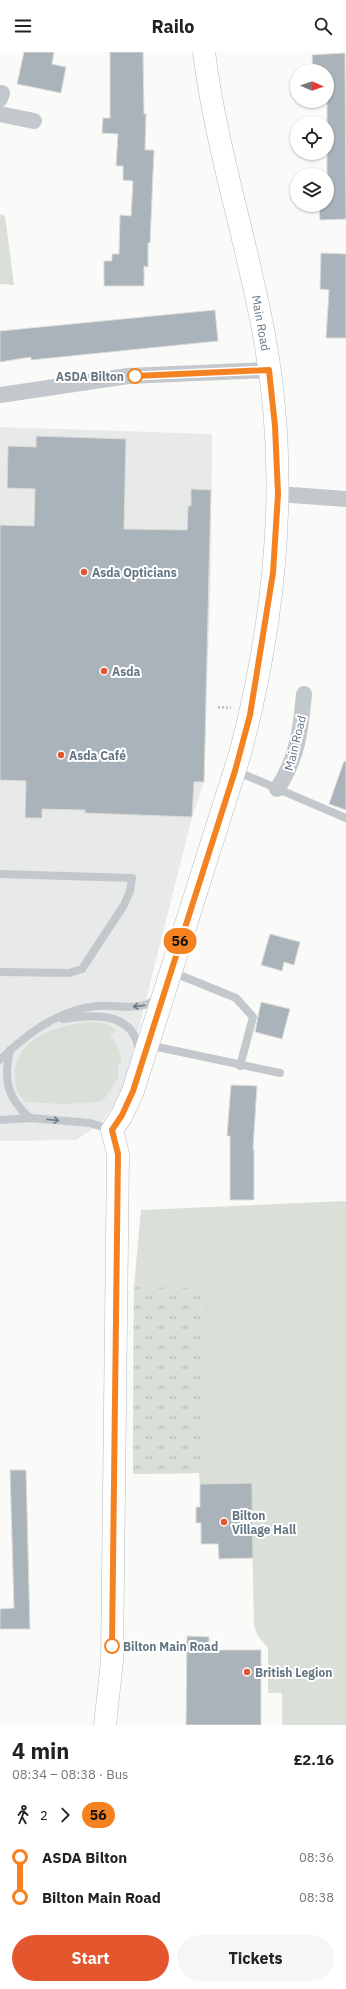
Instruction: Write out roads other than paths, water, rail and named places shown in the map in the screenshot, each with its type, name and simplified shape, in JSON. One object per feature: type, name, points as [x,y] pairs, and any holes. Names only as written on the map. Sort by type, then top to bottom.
[{"type":"main road","name":"Main Road","points":[[112,1130],[128,1104],[138,1075],[235,771],[250,715],[271,598],[278,494],[275,426],[269,370],[257,300],[227,169],[204,52]]},
{"type":"main road","points":[[105,1725],[112,1661],[115,1490],[118,1154],[112,1130]]},
{"type":"street","points":[[0,114],[34,121]]},
{"type":"street","points":[[0,395],[128,376],[269,370]]},
{"type":"street","points":[[278,494],[346,499]]},
{"type":"street","name":"Main Road","points":[[278,789],[289,772],[302,726],[304,694]]},
{"type":"lane","points":[[235,771],[346,818]]},
{"type":"lane","points":[[0,874],[132,878],[130,892],[124,905],[82,969],[68,973],[0,972]]},
{"type":"lane","points":[[0,1059],[31,1033],[51,1021],[76,1010],[91,1007],[143,1006],[156,999],[169,977],[236,998],[253,1016],[240,1066]]},
{"type":"lane","points":[[51,1021],[89,1016],[110,1017],[118,1020],[130,1030],[138,1045],[138,1075]]},
{"type":"lane","points":[[147,1045],[240,1066],[280,1073]]},
{"type":"lane","points":[[10,1050],[6,1072],[8,1086],[21,1110],[30,1118]]},
{"type":"lane","points":[[0,1120],[30,1118],[90,1123],[112,1130]]},
{"type":"place","name":"ASDA Bilton","points":[[135,376]]},
{"type":"place","name":"Asda Opticians","points":[[84,572]]},
{"type":"place","name":"Asda","points":[[104,671]]},
{"type":"place","name":"Asda Café","points":[[61,755]]},
{"type":"place","name":"Bilton Village Hall","points":[[224,1522]]},
{"type":"place","name":"Bilton Main Road","points":[[112,1646]]},
{"type":"place","name":"British Legion","points":[[247,1672]]}]
